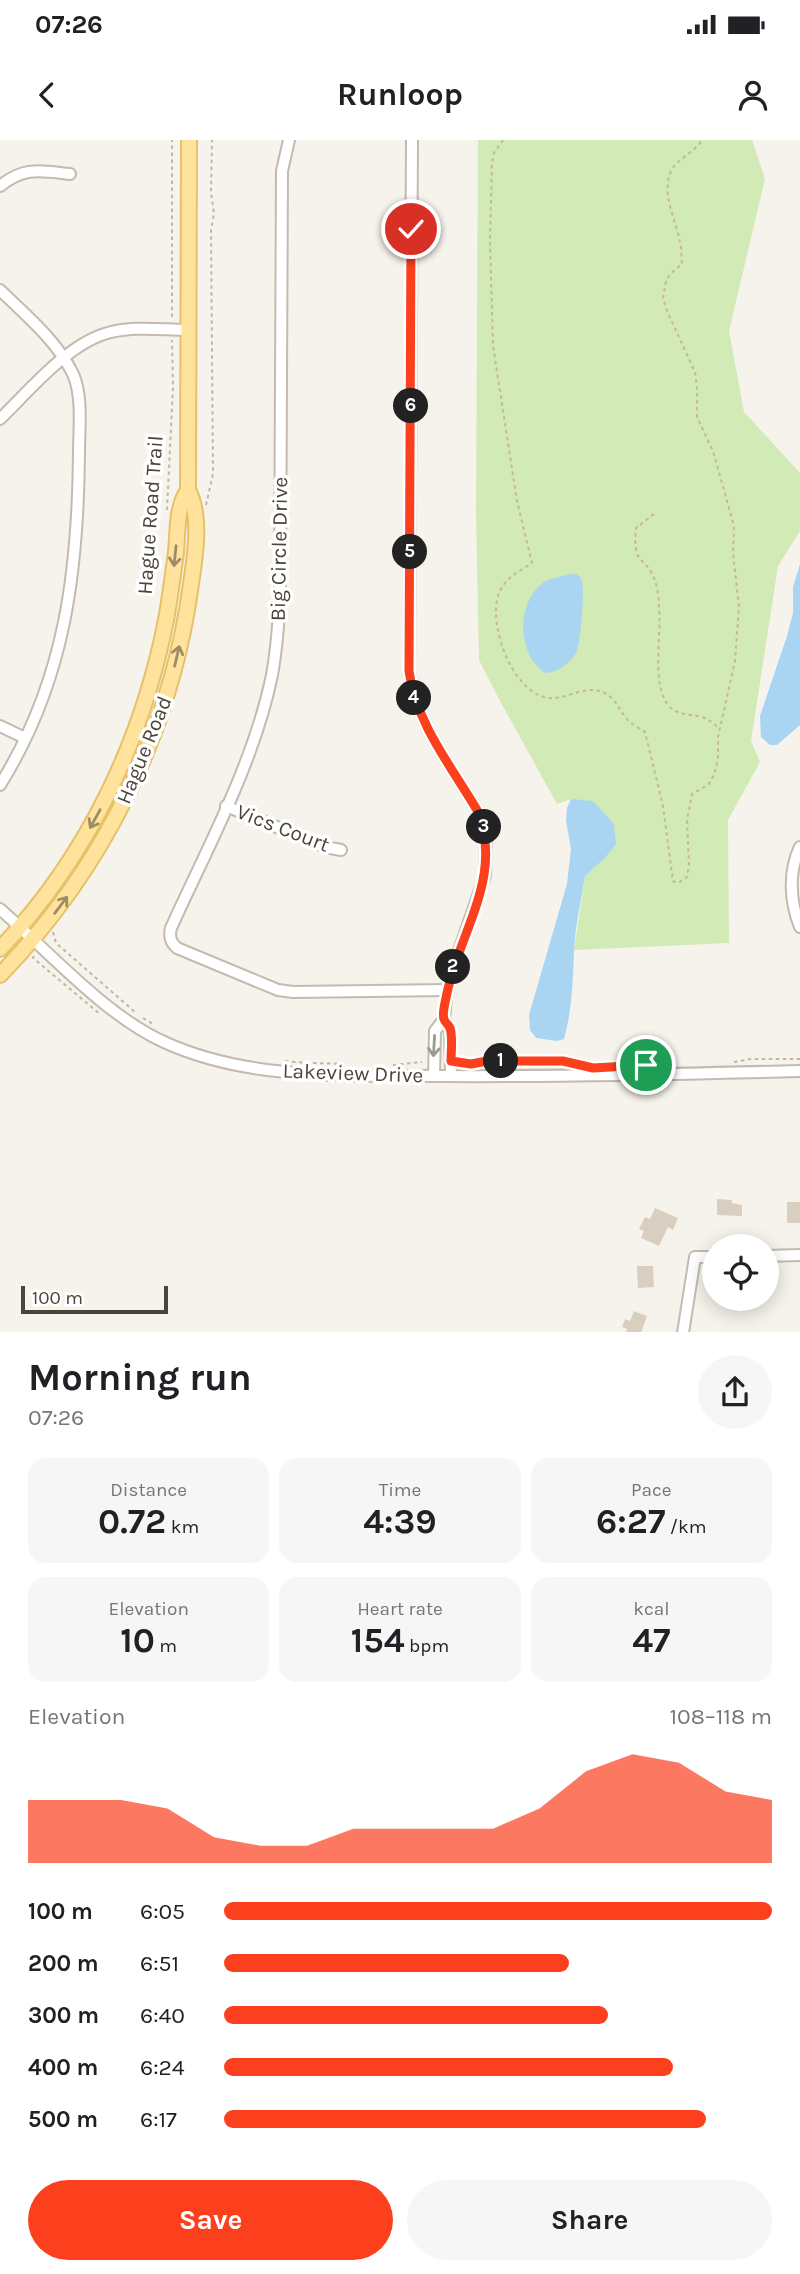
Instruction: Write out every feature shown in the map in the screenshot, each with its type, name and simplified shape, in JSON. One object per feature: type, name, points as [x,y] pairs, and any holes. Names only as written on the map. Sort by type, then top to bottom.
[{"type":"main road","name":"Hague Road","points":[[0,975],[33,940],[65,899],[109,831],[135,780],[163,711],[181,641],[193,570],[195,502],[188,490],[188,140]]},
{"type":"main road","name":"Hague Road","points":[[0,949],[49,890],[89,830],[114,782],[141,715],[162,641],[180,502],[188,490]]},
{"type":"street","name":"Big Circle Drive","points":[[289,140],[282,171],[280,590],[277,641],[265,705],[250,750],[171,928],[170,938],[177,948],[278,990],[448,990]]},
{"type":"street","points":[[412,140],[409,671],[412,691],[424,722],[477,810],[483,825],[487,852],[485,876],[459,948],[444,1019],[435,1031],[434,1076]]},
{"type":"street","points":[[0,186],[14,174],[41,171],[70,174]]},
{"type":"street","points":[[0,290],[55,346],[72,374],[78,395],[79,508],[75,561],[56,656],[25,738],[0,785]]},
{"type":"street","points":[[0,419],[90,338],[113,331],[188,330]]},
{"type":"street","points":[[0,726],[25,738]]},
{"type":"street","name":"Vics Court","points":[[226,806],[325,847],[341,850]]},
{"type":"street","points":[[800,847],[794,862],[792,884],[794,908],[800,927]]},
{"type":"street","name":"Lakeview Drive","points":[[0,909],[133,1025],[164,1042],[201,1056],[244,1066],[296,1072],[434,1076],[599,1076],[800,1071]]},
{"type":"street","points":[[444,1019],[450,1029],[451,1076]]},
{"type":"street","points":[[779,1256],[800,1255]]},
{"type":"street","points":[[683,1332],[695,1257],[702,1257]]},
{"type":"path","points":[[172,140],[172,308]]},
{"type":"path","points":[[503,140],[494,153],[492,164],[490,240],[493,346],[517,501],[533,563],[513,575],[498,595],[495,613],[504,653],[529,691],[545,698],[557,698],[574,692],[599,691],[612,697],[628,720],[645,732],[663,806],[673,881],[678,883],[687,877],[689,865],[687,820],[692,794],[708,785],[714,775],[718,758],[719,729],[736,647],[739,607],[733,553],[734,526],[713,451],[697,417],[695,372],[663,298],[666,281],[682,264],[681,244],[669,203],[670,172],[675,164],[695,151],[702,140]]},
{"type":"path","name":"Hague Road Trail","points":[[167,516],[173,387],[172,345]]},
{"type":"path","points":[[653,514],[636,528],[634,545],[636,558],[655,580],[660,611],[657,637],[662,695],[670,708],[711,719],[719,729]]},
{"type":"path","points":[[53,931],[56,943],[137,1014],[155,1025]]},
{"type":"path","points":[[730,1062],[800,1059]]},
{"type":"path","points":[[283,1060],[343,1064]]},
{"type":"path","points":[[389,1065],[422,1061],[434,1063]]},
{"type":"path","points":[[451,1061],[471,1064],[487,1061],[563,1061],[583,1066]]},
{"type":"green space","points":[[478,140],[752,140],[765,179],[729,331],[744,412],[800,473],[800,531],[778,566],[751,741],[760,762],[728,820],[729,943],[574,950],[585,876],[604,859],[571,799],[557,804],[479,660],[476,513]]},
{"type":"water","points":[[800,564],[800,725],[777,745],[770,745],[761,737],[760,716],[787,636],[793,613],[793,587]]},
{"type":"water","points":[[571,574],[580,577],[583,588],[577,651],[564,666],[545,673],[529,655],[525,643],[523,630],[527,606],[540,585]]},
{"type":"water","points":[[571,799],[593,801],[614,824],[616,844],[585,876],[576,933],[569,1017],[564,1039],[557,1041],[536,1038],[530,1030],[529,1015],[567,884],[571,849],[566,821]]},
{"type":"building","points":[[717,1199],[732,1200],[732,1203],[742,1205],[742,1216],[717,1215]]},
{"type":"building","points":[[787,1202],[800,1202],[800,1223],[787,1223]]},
{"type":"building","points":[[655,1208],[678,1218],[673,1230],[668,1227],[659,1246],[641,1238],[644,1231],[639,1229],[645,1217],[650,1219]]},
{"type":"building","points":[[637,1266],[653,1266],[654,1287],[638,1288]]},
{"type":"building","points":[[634,1311],[647,1316],[641,1332],[626,1332],[627,1329],[622,1327],[625,1319],[630,1321]]},
{"type":"route","points":[[411,229],[409,671],[412,691],[424,722],[477,810],[486,837],[487,852],[485,876],[459,948],[446,998],[444,1019],[450,1029],[451,1061],[478,1064],[487,1061],[563,1061],[593,1068],[646,1065]]}]
